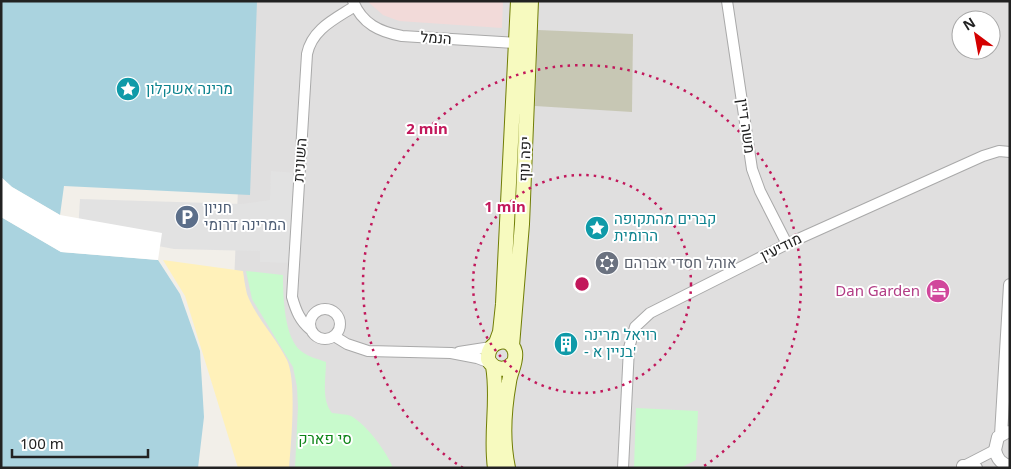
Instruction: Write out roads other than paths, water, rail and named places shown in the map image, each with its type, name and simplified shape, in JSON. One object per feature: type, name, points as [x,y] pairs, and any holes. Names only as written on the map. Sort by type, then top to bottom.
[{"type":"main road","name":"יפה נוף","points":[[493,345],[500,332],[503,304],[518,1]]},
{"type":"main road","name":"יפה נוף","points":[[512,346],[522,224],[532,1]]},
{"type":"main road","points":[[495,468],[495,410],[492,364],[488,354],[493,345],[504,342],[512,346],[516,354],[508,388],[504,438],[508,468]]},
{"type":"main road","points":[[492,364],[502,369],[513,363]]},
{"type":"street","name":"משה דיין","points":[[727,1],[752,169],[760,191],[787,244]]},
{"type":"street","name":"הנמל","points":[[354,4],[369,24],[388,33],[402,36],[516,42]]},
{"type":"street","name":"השונית","points":[[311,330],[302,323],[292,297],[307,54],[309,44],[316,33],[354,4]]},
{"type":"street","points":[[516,42],[525,38],[530,32]]},
{"type":"street","name":"מודיעין","points":[[623,468],[629,348],[635,327],[650,313],[787,244],[983,156],[998,151],[1010,152]]},
{"type":"street","points":[[966,467],[1001,461],[996,441],[1006,433],[1010,285]]},
{"type":"street","points":[[322,309],[332,310],[339,317],[340,328],[334,336],[325,339],[321,338],[311,330],[310,322],[313,314],[322,309]]},
{"type":"street","points":[[334,336],[347,344],[368,350],[451,353],[477,358],[492,364]]},
{"type":"street","points":[[451,353],[493,345]]},
{"type":"water","name":"מרינה אשקלון","points":[[1,1],[257,1],[250,195],[64,186],[60,215],[12,187],[1,177]]},
{"type":"water","points":[[1,217],[61,252],[158,260],[180,294],[200,351],[204,417],[198,468],[1,468]]},
{"type":"place","name":"מרינה אשקלון","points":[[128,89]]},
{"type":"place","name":"חניון המרינה דרומי","points":[[187,217]]},
{"type":"place","name":"קברים מהתקופה הרומית","points":[[597,228]]},
{"type":"place","name":"אוהל חסדי אברהם","points":[[607,263]]},
{"type":"place","name":"Dan Garden","points":[[938,291]]},
{"type":"place","name":"רויאל מרינה - בניין א'","points":[[566,344]]},
{"type":"park label","name":"סי פארק","points":[[325,439]]}]
